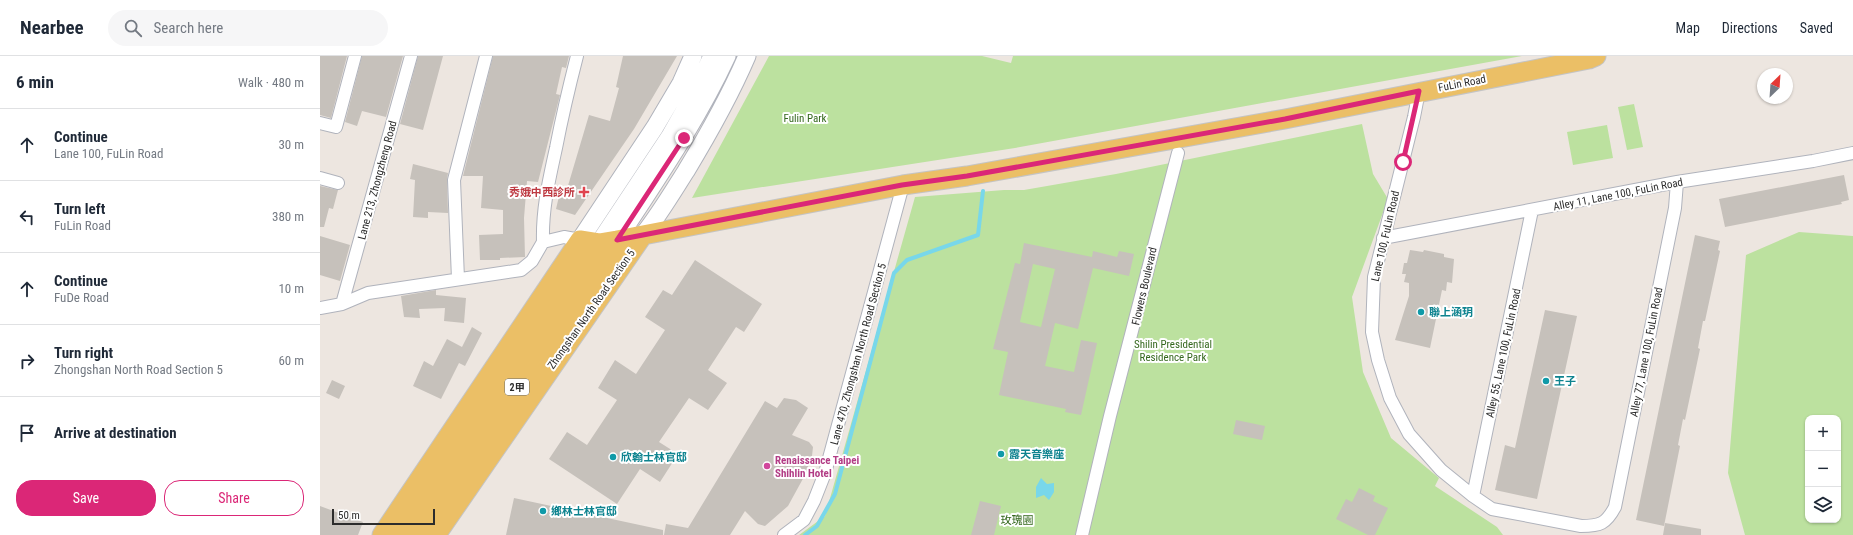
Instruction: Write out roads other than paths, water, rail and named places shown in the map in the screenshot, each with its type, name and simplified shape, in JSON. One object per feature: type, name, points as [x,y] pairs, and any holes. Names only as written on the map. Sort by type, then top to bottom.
[{"type":"main road","name":"Zhongshan North Road Section 5","points":[[436,535],[526,362],[580,240],[655,127],[680,83],[693,56]]},
{"type":"main road","name":"Zhongshan North Road Section 5","points":[[608,241],[695,92],[712,56]]},
{"type":"main road","name":"Zhongshan North Road Section 5","points":[[418,535],[526,362],[608,241],[684,138],[727,56]]},
{"type":"main road","name":"Zhongshan North Road Section 5","points":[[382,535],[422,490],[526,362],[658,217],[730,96],[747,56]]},
{"type":"main road","name":"FuLin Road","points":[[580,240],[608,241],[643,235],[902,185],[967,176],[1285,119],[1419,91],[1589,59],[1596,56]]},
{"type":"main road","name":"Zhongshan North Road Section 5","points":[[401,535],[422,490]]},
{"type":"street","points":[[320,123],[336,127],[355,56]]},
{"type":"street","name":"Lane 213, Zhongzheng Road","points":[[342,304],[411,56]]},
{"type":"street","points":[[458,279],[454,180],[486,56]]},
{"type":"street","points":[[320,308],[342,304],[368,293],[521,270],[532,261],[543,242],[542,217],[546,195],[577,56]]},
{"type":"street","name":"Lane 100, FuLin Road","points":[[1419,91],[1414,117],[1374,277],[1372,332],[1378,360],[1390,398],[1409,434],[1441,470],[1473,496],[1492,509],[1581,526],[1594,526],[1608,521]]},
{"type":"street","name":"Alley 11, Lane 100, FuLin Road","points":[[1383,238],[1677,182],[1813,161],[1853,153]]},
{"type":"street","name":"Flowers Boulevard","points":[[1082,535],[1149,262],[1178,154]]},
{"type":"street","points":[[320,178],[338,183]]},
{"type":"street","name":"Alley 77, Lane 100, FuLin Road","points":[[1608,521],[1615,507],[1675,208],[1677,182]]},
{"type":"street","name":"Lane 470, Zhongshan North Road Section 5","points":[[784,535],[804,520],[814,501],[825,473],[902,185]]},
{"type":"street","name":"Alley 55, Lane 100, FuLin Road","points":[[1473,496],[1532,210]]},
{"type":"street","points":[[543,242],[564,237],[580,240]]},
{"type":"water","points":[[1041,478],[1047,484],[1054,483],[1054,492],[1049,500],[1044,495],[1036,498],[1036,487]]},
{"type":"waterway","points":[[805,535],[817,526],[835,494],[894,273],[907,260],[978,235],[983,191]]},
{"type":"place","name":"秀娥中西診所","points":[[584,192]]},
{"type":"place","name":"聯上涵玥","points":[[1421,312]]},
{"type":"place","name":"王子","points":[[1546,381]]},
{"type":"place","name":"露天音樂座","points":[[1001,454]]},
{"type":"place","name":"欣翰士林官邸","points":[[613,457]]},
{"type":"place","name":"Renaissance Taipei Shihlin Hotel","points":[[767,466]]},
{"type":"place","name":"鄉林士林官邸","points":[[543,511]]},
{"type":"park label","name":"Fulin Park","points":[[805,118]]},
{"type":"park label","name":"Shilin Presidential Residence Park","points":[[1173,350]]},
{"type":"park label","name":"玫瑰園","points":[[1017,520]]}]
